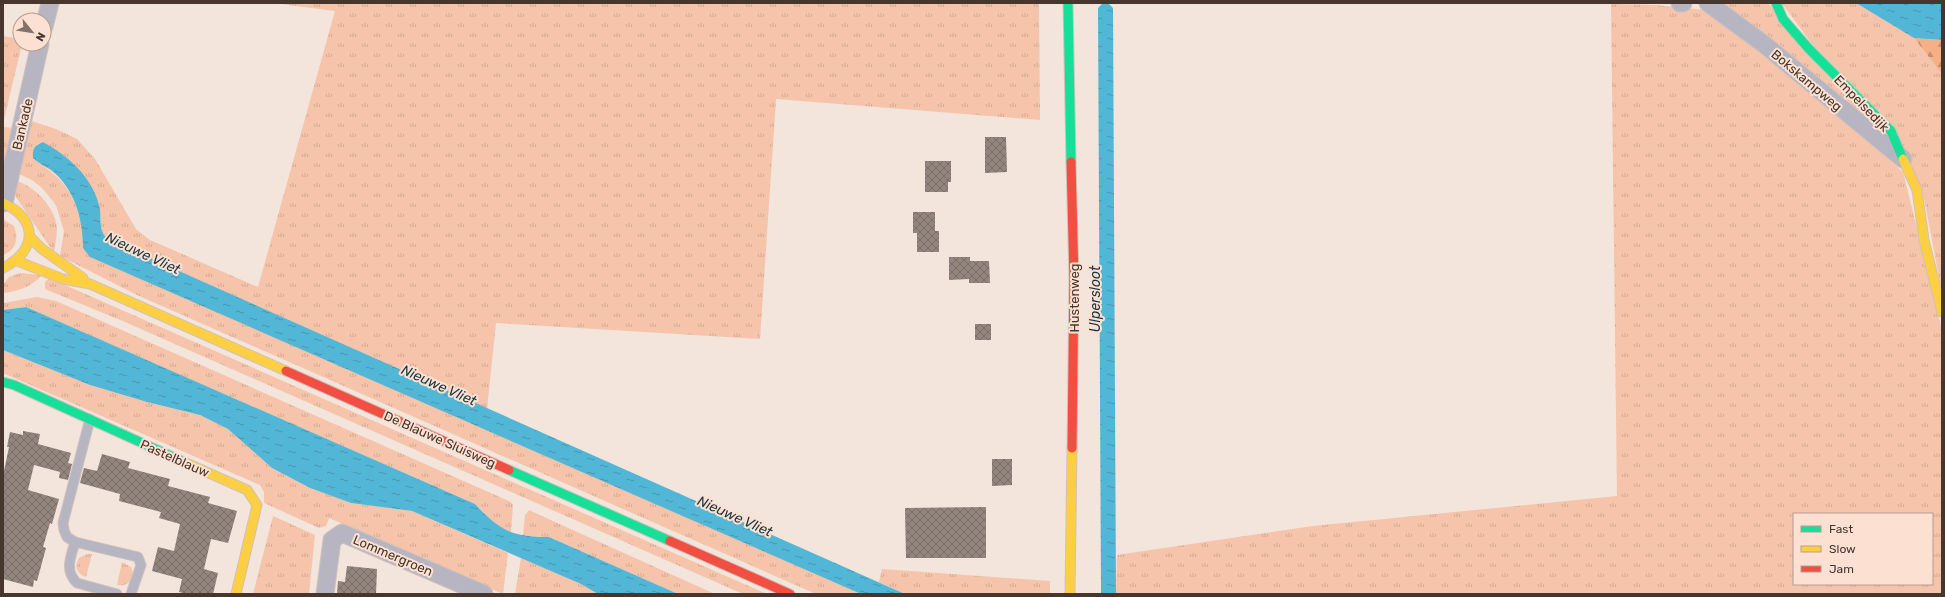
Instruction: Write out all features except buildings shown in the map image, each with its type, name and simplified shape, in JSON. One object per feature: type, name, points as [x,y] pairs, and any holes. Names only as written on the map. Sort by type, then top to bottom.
[{"type":"street","name":"Hustenweg","points":[[1068,3],[1074,278],[1070,594]]},
{"type":"street","name":"Bokskampweg","points":[[1708,3],[1765,45],[1904,159]]},
{"type":"street","name":"Empelsedijk","points":[[1776,3],[1783,19],[1809,49],[1891,131],[1917,190],[1924,240],[1942,312]]},
{"type":"street","name":"Bankade","points":[[3,203],[38,52]]},
{"type":"street","points":[[3,203],[14,208],[23,216],[28,226],[30,238],[27,248],[17,261],[3,268]]},
{"type":"street","name":"De Blauwe Sluisweg","points":[[30,238],[39,248],[70,267],[90,284]]},
{"type":"street","name":"De Blauwe Sluisweg","points":[[17,261],[63,279],[90,284],[790,594]]},
{"type":"street","name":"Pastelblauw","points":[[3,382],[14,385],[247,490],[258,505],[236,594]]},
{"type":"street","name":"Lommergroen","points":[[325,594],[332,540],[342,533],[484,594]]},
{"type":"lane","points":[[90,419],[63,523],[64,530],[67,537],[75,542],[138,557],[141,565],[131,594]]},
{"type":"lane","points":[[75,542],[69,564],[69,572],[73,579],[77,583],[117,594]]},
{"type":"green space","points":[[273,3],[1039,3],[1040,120],[776,99],[760,339],[496,323],[487,409],[134,251],[105,236],[101,226],[99,206],[90,185],[70,162],[43,142],[37,144],[36,161],[48,169],[66,187],[78,209],[83,234],[83,248],[143,279],[861,594],[816,594],[137,295],[60,256],[64,231],[56,205],[43,189],[32,180],[17,173],[28,120],[56,129],[77,139],[95,159],[136,229],[150,240],[258,287],[335,11]]},
{"type":"green space","points":[[1715,3],[1768,3],[1884,135]]},
{"type":"green space","points":[[1782,3],[1856,3],[1914,38],[1942,74],[1942,293],[1924,198]]},
{"type":"green space","points":[[1611,4],[1656,5],[1705,10],[1727,23],[1862,135],[1903,172],[1942,330],[1942,594],[1116,594],[1117,555],[1313,526],[1617,496]]},
{"type":"green space","points":[[3,36],[12,38],[12,52],[20,52],[3,124]]},
{"type":"green space","points":[[1914,38],[1942,40],[1942,74]]},
{"type":"green space","points":[[3,127],[14,128],[3,168]]},
{"type":"green space","points":[[12,180],[20,182],[34,191],[47,204],[52,212],[57,228],[54,253],[16,197]]},
{"type":"green space","points":[[3,219],[14,226],[16,240],[14,247],[3,255]]},
{"type":"green space","points":[[20,273],[42,275],[34,283],[24,288],[3,293],[3,285],[9,277]]},
{"type":"green space","points":[[49,278],[767,594],[743,594],[125,322],[45,289],[45,282]]},
{"type":"green space","points":[[37,297],[56,301],[511,502],[513,505],[511,532],[496,525],[475,504],[26,307],[3,310],[4,303]]},
{"type":"green space","points":[[3,350],[90,385],[147,402],[200,415],[228,429],[272,468],[310,488],[351,503],[412,511],[508,553],[503,594],[329,518],[326,526],[319,528],[264,503],[264,492],[260,485],[3,373]]},
{"type":"green space","points":[[529,510],[715,594],[678,594],[549,537],[523,536],[525,515]]},
{"type":"green space","points":[[273,516],[315,535],[309,594],[253,594]]},
{"type":"green space","points":[[87,554],[92,554],[86,577],[80,574],[77,570],[77,561],[79,558]]},
{"type":"green space","points":[[521,558],[581,584],[598,594],[515,594]]},
{"type":"green space","points":[[122,562],[131,567],[133,575],[130,581],[125,585],[117,585]]},
{"type":"green space","points":[[882,569],[1050,581],[1050,594],[905,594],[879,582]]},
{"type":"water","points":[[1103,3],[1108,3],[1113,8],[1116,594],[1101,594],[1098,8]]},
{"type":"water","points":[[1856,3],[1942,3],[1942,40],[1914,38]]},
{"type":"water","points":[[43,142],[71,161],[86,178],[97,198],[100,209],[101,227],[105,236],[134,251],[905,594],[861,594],[90,257],[83,248],[83,237],[79,216],[72,195],[51,170],[33,158],[35,148],[38,144]]},
{"type":"water","points":[[26,307],[475,504],[492,521],[508,531],[526,536],[549,537],[678,594],[598,594],[581,584],[412,511],[351,503],[310,488],[272,468],[228,429],[200,415],[147,402],[90,385],[3,350],[3,310]]},
{"type":"traffic: fast","points":[[1068,3],[1071,162]]},
{"type":"traffic: fast","points":[[1776,3],[1783,19],[1809,49],[1891,131],[1903,159]]},
{"type":"traffic: fast","points":[[3,382],[14,385],[184,462]]},
{"type":"traffic: fast","points":[[509,470],[670,541]]},
{"type":"traffic: slow","points":[[1903,159],[1917,190],[1924,240],[1942,312]]},
{"type":"traffic: slow","points":[[3,203],[15,210],[23,218],[28,226],[29,235],[27,244],[22,253],[14,261],[3,268]]},
{"type":"traffic: slow","points":[[30,237],[42,249],[83,278]]},
{"type":"traffic: slow","points":[[17,261],[63,279],[90,284],[286,371]]},
{"type":"traffic: slow","points":[[1070,594],[1072,448]]},
{"type":"traffic: slow","points":[[184,462],[247,490],[257,505],[236,594]]},
{"type":"traffic: jam","points":[[1071,162],[1074,278],[1072,448]]},
{"type":"traffic: jam","points":[[286,371],[509,470]]},
{"type":"traffic: jam","points":[[670,541],[790,594]]},
{"type":"water label","name":"Nieuwe Vliet","points":[[143,253]]},
{"type":"water label","name":"Ulpersloot","points":[[1095,299]]},
{"type":"water label","name":"Nieuwe Vliet","points":[[439,385]]},
{"type":"water label","name":"Nieuwe Vliet","points":[[735,516]]}]
